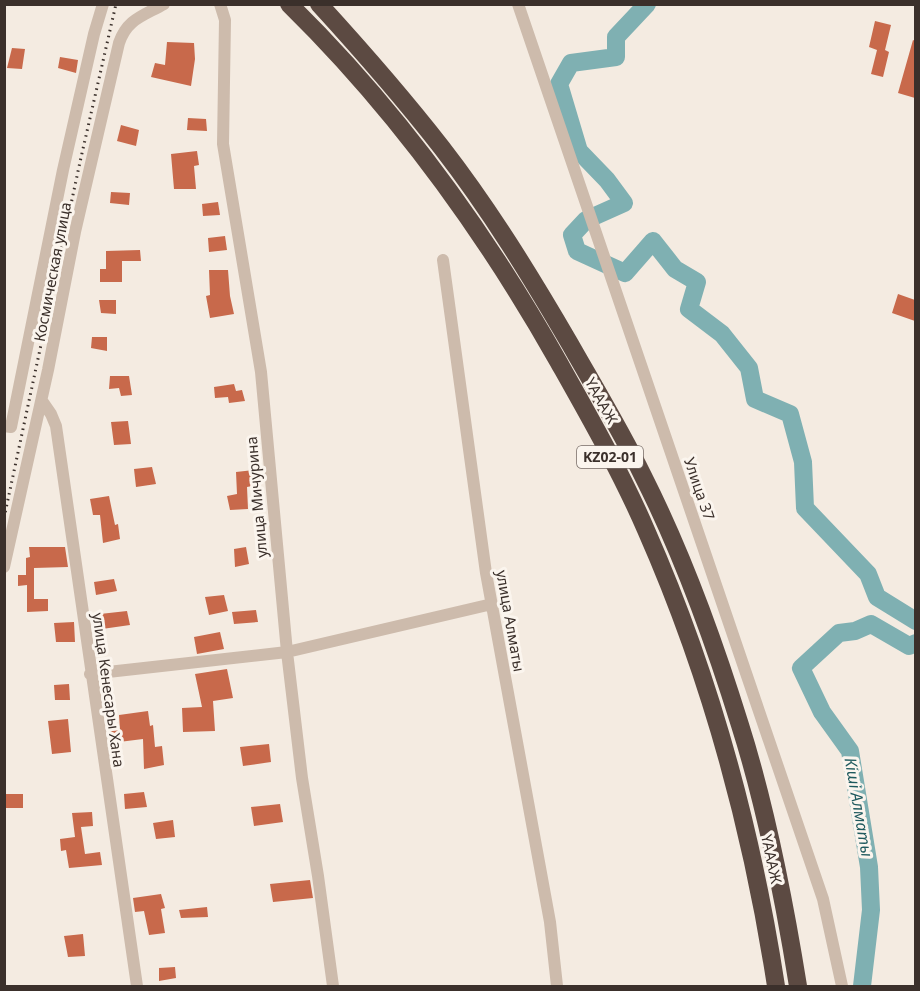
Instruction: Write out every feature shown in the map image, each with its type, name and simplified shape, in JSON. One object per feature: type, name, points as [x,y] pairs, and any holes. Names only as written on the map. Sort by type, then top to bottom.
[{"type":"highway","name":"ҮАААЖ","points":[[289,4],[388,110],[454,196],[523,300],[583,405],[633,503],[671,591],[715,717],[752,853],[776,987]]},
{"type":"highway","name":"ҮАААЖ","points":[[319,4],[392,86],[443,149],[489,213],[550,310],[644,477],[695,597],[740,724],[777,868],[798,987]]},
{"type":"street","points":[[4,426],[11,428],[63,170],[103,4]]},
{"type":"street","name":"Космическая улица","points":[[4,567],[42,401],[75,232],[123,31],[130,23],[164,4]]},
{"type":"street","name":"улица Мичурина","points":[[220,4],[225,20],[223,144],[261,372],[287,652],[302,778],[333,987]]},
{"type":"street","name":"Улица 37","points":[[518,4],[819,888],[842,987]]},
{"type":"street","name":"улица Алматы","points":[[443,260],[492,604],[550,922],[557,987]]},
{"type":"street","name":"улица Кенесары Хана","points":[[42,401],[56,426],[137,987]]},
{"type":"street","points":[[90,674],[287,652],[492,604]]},
{"type":"building","points":[[875,21],[891,25],[885,50],[889,52],[883,77],[871,74],[877,50],[869,47]]},
{"type":"building","points":[[913,40],[915,41],[915,98],[898,93]]},
{"type":"building","points":[[167,42],[194,43],[195,59],[191,86],[151,77],[155,63],[165,65]]},
{"type":"building","points":[[12,48],[25,49],[22,69],[7,68]]},
{"type":"building","points":[[60,57],[78,60],[76,73],[58,68]]},
{"type":"building","points":[[188,118],[206,119],[207,131],[187,130]]},
{"type":"building","points":[[121,125],[139,130],[136,146],[117,141]]},
{"type":"building","points":[[197,151],[199,165],[194,166],[196,189],[174,189],[171,154]]},
{"type":"building","points":[[111,192],[130,193],[129,205],[110,203]]},
{"type":"building","points":[[218,202],[220,215],[203,216],[202,204]]},
{"type":"building","points":[[225,236],[227,250],[209,252],[208,238]]},
{"type":"building","points":[[140,250],[141,261],[122,261],[122,282],[100,282],[100,269],[106,269],[106,251]]},
{"type":"building","points":[[209,270],[228,270],[234,314],[210,318],[206,296],[210,295]]},
{"type":"building","points":[[898,294],[915,300],[915,321],[892,313]]},
{"type":"building","points":[[99,300],[116,300],[116,314],[101,313]]},
{"type":"building","points":[[92,337],[107,337],[107,351],[91,348]]},
{"type":"building","points":[[110,376],[129,376],[132,395],[121,396],[119,388],[109,389]]},
{"type":"building","points":[[234,384],[236,391],[242,390],[245,401],[229,403],[228,397],[215,398],[214,387]]},
{"type":"building","points":[[128,421],[131,444],[114,445],[111,422]]},
{"type":"building","points":[[152,467],[156,484],[136,487],[134,469]]},
{"type":"building","points":[[262,469],[263,484],[247,487],[248,509],[230,510],[227,496],[237,494],[236,472]]},
{"type":"building","points":[[109,496],[120,539],[103,543],[100,515],[93,515],[90,499]]},
{"type":"building","points":[[29,547],[65,547],[68,567],[34,568],[34,599],[48,599],[48,611],[27,612],[27,585],[18,586],[18,575],[26,575],[26,558],[30,557]]},
{"type":"building","points":[[246,547],[249,564],[235,567],[234,549]]},
{"type":"building","points":[[114,579],[117,591],[96,595],[94,582]]},
{"type":"building","points":[[224,595],[228,611],[209,615],[205,597]]},
{"type":"building","points":[[256,610],[258,622],[234,624],[232,612]]},
{"type":"building","points":[[127,611],[130,625],[102,629],[100,614]]},
{"type":"building","points":[[74,622],[75,642],[56,642],[54,623]]},
{"type":"building","points":[[220,632],[224,649],[197,654],[194,637]]},
{"type":"building","points":[[227,669],[233,698],[213,701],[215,731],[183,732],[182,708],[202,707],[195,674]]},
{"type":"building","points":[[69,684],[70,700],[55,700],[54,685]]},
{"type":"building","points":[[148,711],[150,726],[153,725],[155,747],[162,746],[164,765],[144,769],[143,739],[111,743],[109,731],[120,730],[119,715]]},
{"type":"building","points":[[68,719],[71,752],[52,754],[48,721]]},
{"type":"building","points":[[269,744],[271,762],[243,766],[240,747]]},
{"type":"building","points":[[144,792],[147,807],[125,809],[124,794]]},
{"type":"building","points":[[4,794],[23,794],[23,808],[4,808]]},
{"type":"building","points":[[280,804],[283,822],[254,826],[251,807]]},
{"type":"building","points":[[92,812],[93,826],[81,827],[85,854],[100,852],[102,865],[69,868],[66,850],[61,851],[60,839],[75,837],[72,813]]},
{"type":"building","points":[[173,820],[175,837],[156,839],[153,823]]},
{"type":"building","points":[[310,880],[313,898],[273,902],[270,884]]},
{"type":"building","points":[[161,894],[165,908],[161,909],[165,933],[149,935],[144,911],[135,912],[133,898]]},
{"type":"building","points":[[207,907],[208,917],[181,918],[179,910]]},
{"type":"building","points":[[83,934],[85,956],[68,957],[64,936]]},
{"type":"building","points":[[175,967],[176,978],[159,981],[159,968]]},
{"type":"waterway","name":"Кіші Алматы","points":[[647,4],[616,37],[616,57],[571,63],[559,84],[579,151],[607,180],[624,203],[586,220],[572,235],[577,251],[625,273],[653,241],[675,269],[697,282],[689,309],[722,334],[749,368],[755,399],[790,414],[803,462],[805,508],[868,574],[877,597],[916,621]]},
{"type":"waterway","name":"Кіші Алматы","points":[[862,986],[871,910],[869,867],[850,751],[822,712],[801,668],[839,633],[855,631],[871,624],[909,646],[916,643]]},
{"type":"railway","points":[[4,518],[116,4]]}]
